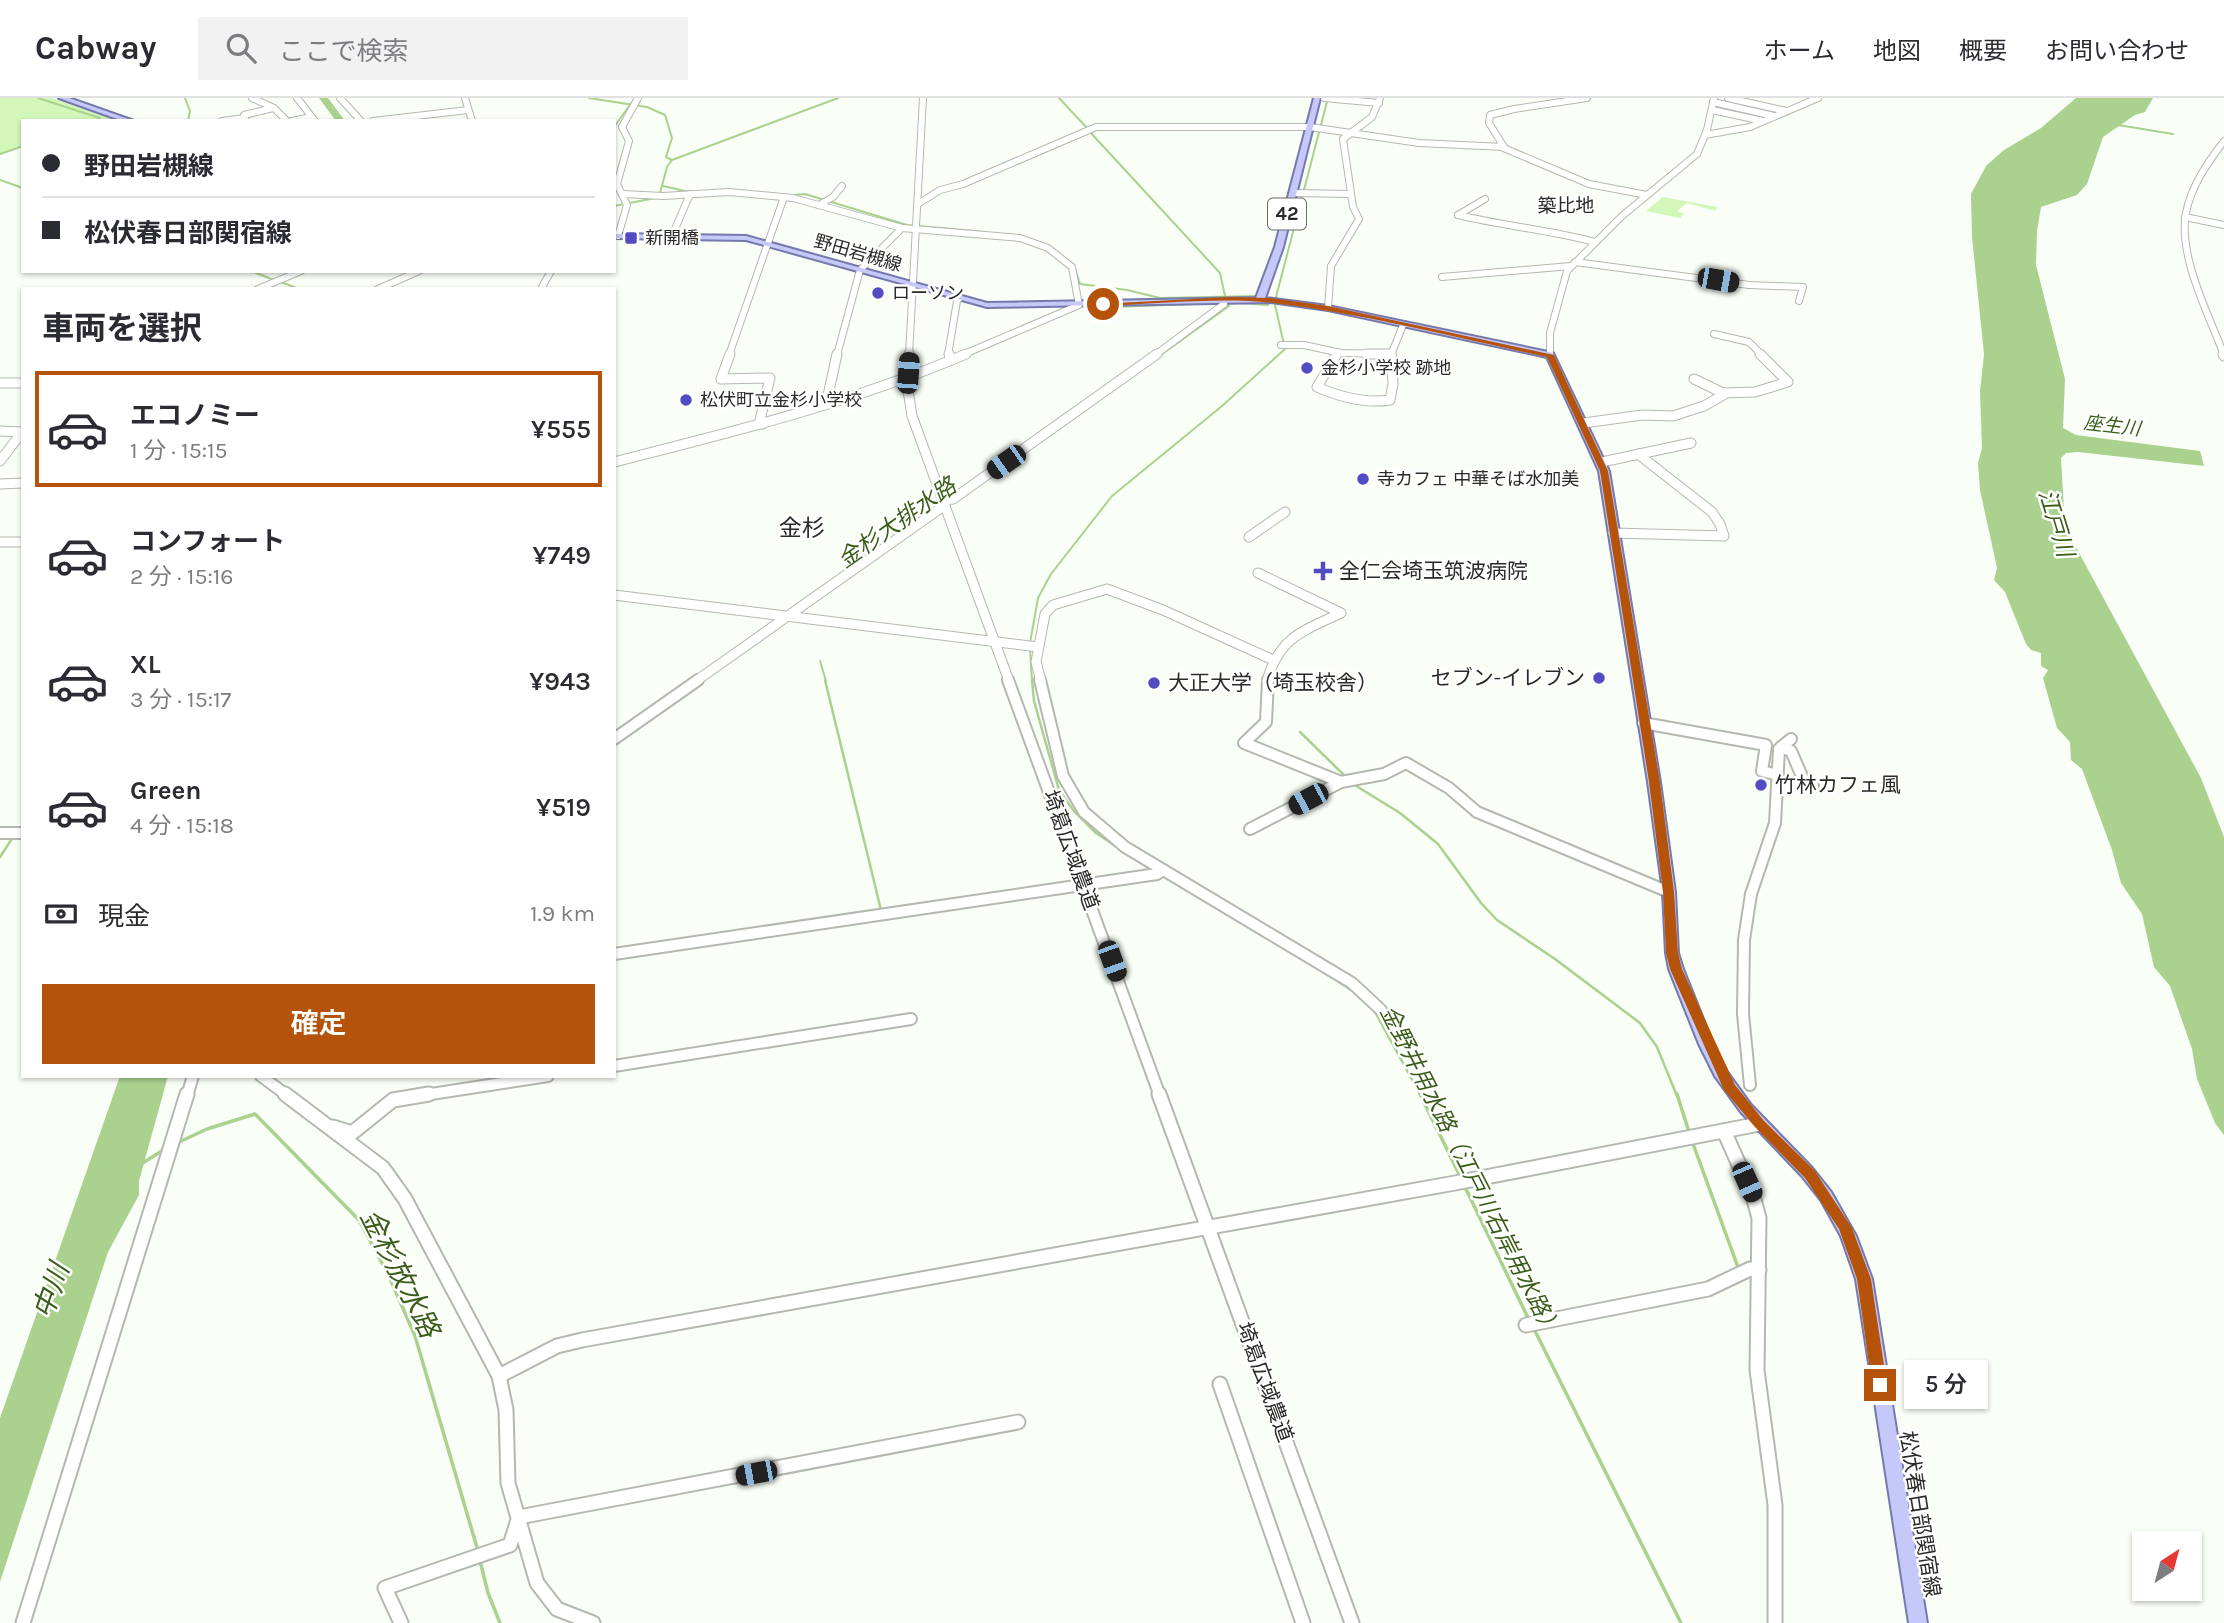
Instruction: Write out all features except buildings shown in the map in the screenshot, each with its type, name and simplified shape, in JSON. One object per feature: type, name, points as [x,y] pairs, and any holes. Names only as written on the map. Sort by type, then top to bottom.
[{"type":"main road","points":[[62,98],[125,119]]},
{"type":"main road","name":"42","points":[[1259,299],[1275,263],[1317,98]]},
{"type":"main road","name":"野田岩槻線","points":[[616,236],[735,237],[960,298],[1004,307],[1259,299]]},
{"type":"main road","points":[[1259,299],[1328,309],[1550,355]]},
{"type":"main road","name":"松伏春日部関宿線","points":[[1550,355],[1602,462],[1654,782],[1669,892],[1672,953],[1676,969],[1722,1076],[1759,1124],[1810,1174],[1845,1228],[1857,1256],[1864,1279],[1918,1623]]},
{"type":"street","points":[[252,98],[274,108],[288,119]]},
{"type":"street","points":[[297,98],[313,119]]},
{"type":"street","points":[[341,98],[359,119]]},
{"type":"street","points":[[465,98],[471,119]]},
{"type":"street","points":[[616,236],[628,205],[617,184],[629,141],[618,127],[638,98]]},
{"type":"street","name":"埼葛広域農道","points":[[923,98],[908,377],[912,416],[1352,1623]]},
{"type":"street","points":[[1324,98],[1379,100],[1372,117],[1343,139],[1342,143],[1350,194],[1359,219],[1343,242],[1329,275],[1328,309]]},
{"type":"street","points":[[918,204],[923,204],[940,190],[963,184],[1096,127],[1310,127],[1419,143],[1504,147],[1489,123],[1490,115],[1532,105],[1587,98]]},
{"type":"street","points":[[1728,98],[1786,111]]},
{"type":"street","points":[[1762,98],[1796,104],[1818,98]]},
{"type":"street","points":[[1713,103],[1774,116]]},
{"type":"street","points":[[1713,103],[1763,121]]},
{"type":"street","points":[[1550,355],[1550,333],[1562,285],[1573,264],[1647,195],[1697,155],[1713,103]]},
{"type":"street","points":[[1705,135],[1750,127],[1796,104]]},
{"type":"street","points":[[246,119],[247,114],[274,108]]},
{"type":"street","points":[[390,119],[468,110]]},
{"type":"street","points":[[2224,141],[2192,196],[2186,218],[2186,234],[2196,275],[2224,356]]},
{"type":"street","points":[[1499,146],[1590,184],[1647,195]]},
{"type":"street","points":[[718,192],[727,182]]},
{"type":"street","points":[[818,205],[833,197],[842,186]]},
{"type":"street","points":[[616,462],[762,425],[908,377],[1079,304],[1072,267],[1048,248],[1030,241],[994,234],[902,228],[784,197],[718,192],[663,196],[623,194]]},
{"type":"street","points":[[1294,193],[1350,194]]},
{"type":"street","points":[[672,236],[690,194]]},
{"type":"street","points":[[762,425],[760,421],[770,378],[722,379],[784,197]]},
{"type":"street","points":[[1485,199],[1458,215],[1491,223],[1559,232],[1595,243]]},
{"type":"street","points":[[2186,218],[2224,225]]},
{"type":"street","points":[[830,403],[827,400],[839,344],[860,270],[902,228]]},
{"type":"street","points":[[1442,277],[1573,264],[1749,285],[1804,287],[1799,300]]},
{"type":"street","points":[[263,287],[296,273]]},
{"type":"street","points":[[383,287],[414,273]]},
{"type":"street","points":[[951,360],[948,357],[960,298]]},
{"type":"street","points":[[616,738],[944,502],[953,499],[1024,450],[1224,304]]},
{"type":"street","points":[[1338,352],[1317,387],[1348,397],[1379,402],[1390,400],[1391,354],[1403,326]]},
{"type":"street","points":[[1695,379],[1722,393],[1755,392],[1789,383],[1749,342],[1714,334]]},
{"type":"street","points":[[1284,345],[1338,352],[1391,354]]},
{"type":"street","points":[[0,383],[21,383]]},
{"type":"street","points":[[1584,423],[1642,415],[1679,414],[1704,406],[1725,394],[1722,393]]},
{"type":"street","points":[[0,431],[21,431]]},
{"type":"street","points":[[0,461],[21,432]]},
{"type":"street","points":[[1602,462],[1691,443]]},
{"type":"street","points":[[1613,533],[1724,536],[1720,525],[1697,497],[1646,464],[1638,454]]},
{"type":"street","points":[[0,484],[21,483]]},
{"type":"street","points":[[1249,537],[1285,512]]},
{"type":"street","points":[[0,542],[21,542]]},
{"type":"street","points":[[1258,573],[1341,613],[1340,617],[1296,634],[1273,660],[1266,685],[1266,722],[1244,743],[1347,781]]},
{"type":"street","points":[[1273,660],[1163,610],[1107,589],[1053,605],[1045,614],[1032,646],[1058,757],[1069,790],[1084,812],[1108,835],[1160,872],[1352,984],[1367,1001],[1381,1010]]},
{"type":"street","points":[[616,595],[1032,646]]},
{"type":"street","points":[[1643,723],[1766,745],[1761,768],[1766,773],[1778,775]]},
{"type":"street","points":[[1750,1086],[1744,1040],[1745,933],[1757,874],[1773,835],[1779,794],[1778,754],[1781,747],[1791,739]]},
{"type":"street","points":[[1781,747],[1791,751],[1804,781],[1813,785]]},
{"type":"street","points":[[1250,829],[1347,781],[1384,774],[1406,762],[1448,788],[1477,812],[1669,892]]},
{"type":"street","points":[[0,833],[21,833]]},
{"type":"street","points":[[616,954],[1160,872]]},
{"type":"street","points":[[616,1066],[911,1018]]},
{"type":"street","points":[[23,1623],[192,1078]]},
{"type":"street","points":[[264,1078],[383,1168],[405,1199],[499,1376],[506,1410],[509,1483],[528,1560],[537,1583],[557,1609],[593,1623]]},
{"type":"street","points":[[311,1116],[342,1132],[352,1133],[393,1100],[535,1078]]},
{"type":"street","points":[[499,1376],[557,1346],[582,1339],[1463,1181],[1759,1124]]},
{"type":"street","points":[[1724,1131],[1754,1196],[1759,1218],[1758,1370],[1775,1505],[1775,1623]]},
{"type":"street","points":[[1531,1324],[1708,1289],[1750,1269],[1759,1270]]},
{"type":"street","points":[[1220,1384],[1303,1623]]},
{"type":"street","points":[[519,1517],[1018,1422]]},
{"type":"street","points":[[401,1623],[385,1588],[510,1545],[519,1517]]},
{"type":"shaded area","points":[[0,98],[51,98],[113,118],[21,119],[21,148],[0,155]]},
{"type":"shaded area","points":[[1663,197],[1717,207],[1716,211],[1687,203],[1677,211],[1684,214],[1680,218],[1646,211]]},
{"type":"water","name":"江戸川","points":[[2076,98],[2153,98],[2145,112],[2135,115],[2103,137],[2087,184],[2077,195],[2041,207],[2036,265],[2065,379],[2063,428],[2076,435],[2200,451],[2204,466],[2078,452],[2066,453],[2061,458],[2065,527],[2201,778],[2224,837],[2224,1135],[2215,1123],[2197,1079],[2192,1049],[2170,986],[2154,967],[2142,914],[2121,883],[2112,850],[2082,769],[2071,760],[2070,742],[2057,728],[2043,678],[2048,670],[2041,666],[2041,653],[2031,650],[2026,644],[2005,592],[1994,580],[1997,568],[1980,490],[1980,391],[1984,354],[1972,237],[1971,194],[1986,166],[2004,150],[2041,128]]},
{"type":"water","points":[[119,1078],[167,1078],[139,1181],[139,1195],[108,1252],[0,1582],[0,1418]]},
{"type":"waterway","points":[[38,98],[99,119]]},
{"type":"waterway","points":[[185,98],[190,111],[188,119]]},
{"type":"waterway","name":"中川","points":[[323,98],[339,119]]},
{"type":"waterway","points":[[589,98],[630,104]]},
{"type":"waterway","points":[[630,104],[635,98]]},
{"type":"waterway","points":[[672,160],[838,98]]},
{"type":"waterway","name":"金杉大排水路","points":[[1059,98],[1088,129]]},
{"type":"waterway","name":"金野井用水路（江戸川右岸用水路）","points":[[1030,643],[1038,598],[1051,574],[1112,496],[1222,406],[1285,349],[1275,305],[1276,297],[1328,98]]},
{"type":"waterway","points":[[616,124],[630,104]]},
{"type":"waterway","points":[[630,104],[647,107],[665,115],[672,138],[666,157],[672,160]]},
{"type":"waterway","points":[[2118,125],[2173,134]]},
{"type":"waterway","name":"金杉大排水路","points":[[1090,132],[1220,273],[1225,296]]},
{"type":"waterway","points":[[0,154],[21,147]]},
{"type":"waterway","points":[[660,193],[667,167],[672,160]]},
{"type":"waterway","points":[[0,180],[21,187]]},
{"type":"waterway","points":[[663,186],[689,192]]},
{"type":"waterway","points":[[794,195],[805,194],[907,225],[985,232]]},
{"type":"waterway","points":[[616,206],[655,198]]},
{"type":"waterway","points":[[1074,266],[1080,284],[1127,290],[1160,298],[1259,296]]},
{"type":"waterway","points":[[256,273],[274,280]]},
{"type":"waterway","points":[[281,282],[294,287]]},
{"type":"waterway","points":[[1084,308],[1222,303]]},
{"type":"waterway","name":"金杉大排水路","points":[[1158,357],[1229,306],[1228,303]]},
{"type":"waterway","points":[[1240,303],[1268,305]]},
{"type":"waterway","name":"金野井用水路（江戸川右岸用水路）","points":[[1030,649],[1032,681]]},
{"type":"waterway","points":[[820,661],[826,681]]},
{"type":"waterway","points":[[825,680],[881,910]]},
{"type":"waterway","name":"金野井用水路（江戸川右岸用水路）","points":[[1032,680],[1034,701],[1059,790],[1074,811],[1096,833],[1144,865]]},
{"type":"waterway","points":[[1300,732],[1346,777]]},
{"type":"waterway","points":[[1353,784],[1400,813],[1438,844],[1481,903],[1497,920],[1555,959],[1640,1023],[1657,1047],[1677,1096]]},
{"type":"waterway","points":[[0,857],[13,837]]},
{"type":"waterway","name":"金野井用水路（江戸川右岸用水路）","points":[[1324,972],[1354,992]]},
{"type":"waterway","name":"金野井用水路（江戸川右岸用水路）","points":[[1374,1010],[1421,1096]]},
{"type":"waterway","points":[[1677,1094],[1689,1132]]},
{"type":"waterway","name":"金野井用水路（江戸川右岸用水路）","points":[[1421,1096],[1461,1178]]},
{"type":"waterway","name":"金杉放水路","points":[[177,1143],[207,1129],[255,1114],[359,1220],[388,1274],[415,1336],[478,1551]]},
{"type":"waterway","points":[[1692,1141],[1739,1270]]},
{"type":"waterway","name":"金杉放水路","points":[[141,1164],[165,1149]]},
{"type":"waterway","name":"金野井用水路（江戸川右岸用水路）","points":[[1465,1187],[1529,1320]]},
{"type":"waterway","name":"金野井用水路（江戸川右岸用水路）","points":[[1534,1329],[1681,1623]]},
{"type":"waterway","name":"金杉放水路","points":[[480,1561],[488,1593],[500,1623]]},
{"type":"place","name":"新開橋","points":[[631,238]]},
{"type":"place","name":"ローソン","points":[[878,293]]},
{"type":"place","name":"金杉小学校 跡地","points":[[1307,368]]},
{"type":"place","name":"松伏町立金杉小学校","points":[[686,400]]},
{"type":"place","name":"寺カフェ 中華そば水加美","points":[[1363,479]]},
{"type":"place","name":"全仁会埼玉筑波病院","points":[[1323,571]]},
{"type":"place","name":"セブン-イレブン","points":[[1599,678]]},
{"type":"place","name":"大正大学（埼玉校舎）","points":[[1154,683]]},
{"type":"place","name":"竹林カフェ風","points":[[1761,785]]},
{"type":"district","name":"築比地","points":[[1566,206]]},
{"type":"district","name":"金杉","points":[[802,528]]},
{"type":"route","points":[[1103,304],[1271,300],[1328,309],[1550,355],[1597,450],[1604,471],[1654,782],[1667,874],[1672,953],[1676,969],[1729,1087],[1759,1124],[1810,1174],[1845,1228],[1864,1279],[1880,1385]]},
{"type":"water label","name":"座生川","points":[[2112,426]]}]
